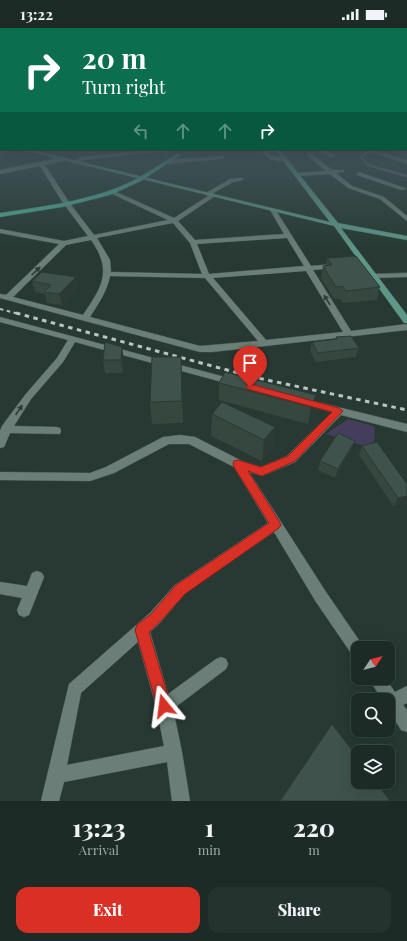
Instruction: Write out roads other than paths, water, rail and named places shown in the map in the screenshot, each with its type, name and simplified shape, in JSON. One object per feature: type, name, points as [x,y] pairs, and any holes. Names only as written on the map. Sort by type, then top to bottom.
[{"type":"main road","points":[[0,215],[88,199],[112,192],[137,180]]},
{"type":"street","points":[[52,180],[66,203],[94,237],[103,250],[108,261],[108,274],[97,302],[85,318]]},
{"type":"street","points":[[150,180],[336,225],[407,238]]},
{"type":"street","points":[[0,231],[9,234],[64,243],[174,221],[232,180]]},
{"type":"street","points":[[301,180],[336,225],[361,264],[375,276],[407,321]]},
{"type":"street","points":[[341,180],[350,187],[382,198],[407,219]]},
{"type":"street","points":[[379,180],[405,188]]},
{"type":"street","points":[[396,193],[405,188]]},
{"type":"street","points":[[112,192],[174,221],[193,242],[206,275],[264,343]]},
{"type":"street","points":[[382,198],[389,196]]},
{"type":"street","points":[[272,210],[348,334]]},
{"type":"street","points":[[0,240],[9,234]]},
{"type":"street","points":[[193,242],[288,236]]},
{"type":"street","points":[[4,297],[64,243]]},
{"type":"street","points":[[108,274],[217,276],[343,265]]},
{"type":"street","points":[[375,276],[407,275]]},
{"type":"street","points":[[4,297],[200,349],[212,349],[407,327]]},
{"type":"street","points":[[0,319],[240,384]]},
{"type":"street","points":[[0,444],[6,429],[28,397],[60,360],[73,339]]},
{"type":"street","points":[[293,399],[407,428]]},
{"type":"street","points":[[0,476],[90,477],[110,470],[167,440],[180,439],[191,440],[238,464],[262,472],[292,459],[339,411]]},
{"type":"street","points":[[6,429],[56,431]]},
{"type":"street","points":[[238,464],[321,597],[351,641]]},
{"type":"street","points":[[50,801],[58,775],[74,688],[155,618],[180,590],[276,525]]},
{"type":"street","points":[[24,610],[37,577]]},
{"type":"street","points":[[0,588],[31,593]]},
{"type":"street","points":[[142,630],[164,706],[174,752],[182,801]]},
{"type":"street","points":[[164,706],[221,664]]},
{"type":"street","points":[[395,700],[407,694]]},
{"type":"street","points":[[395,706],[407,724]]},
{"type":"street","points":[[58,775],[174,752]]},
{"type":"railway","points":[[0,309],[19,314]]},
{"type":"railway","points":[[16,313],[253,377],[407,410]]}]
